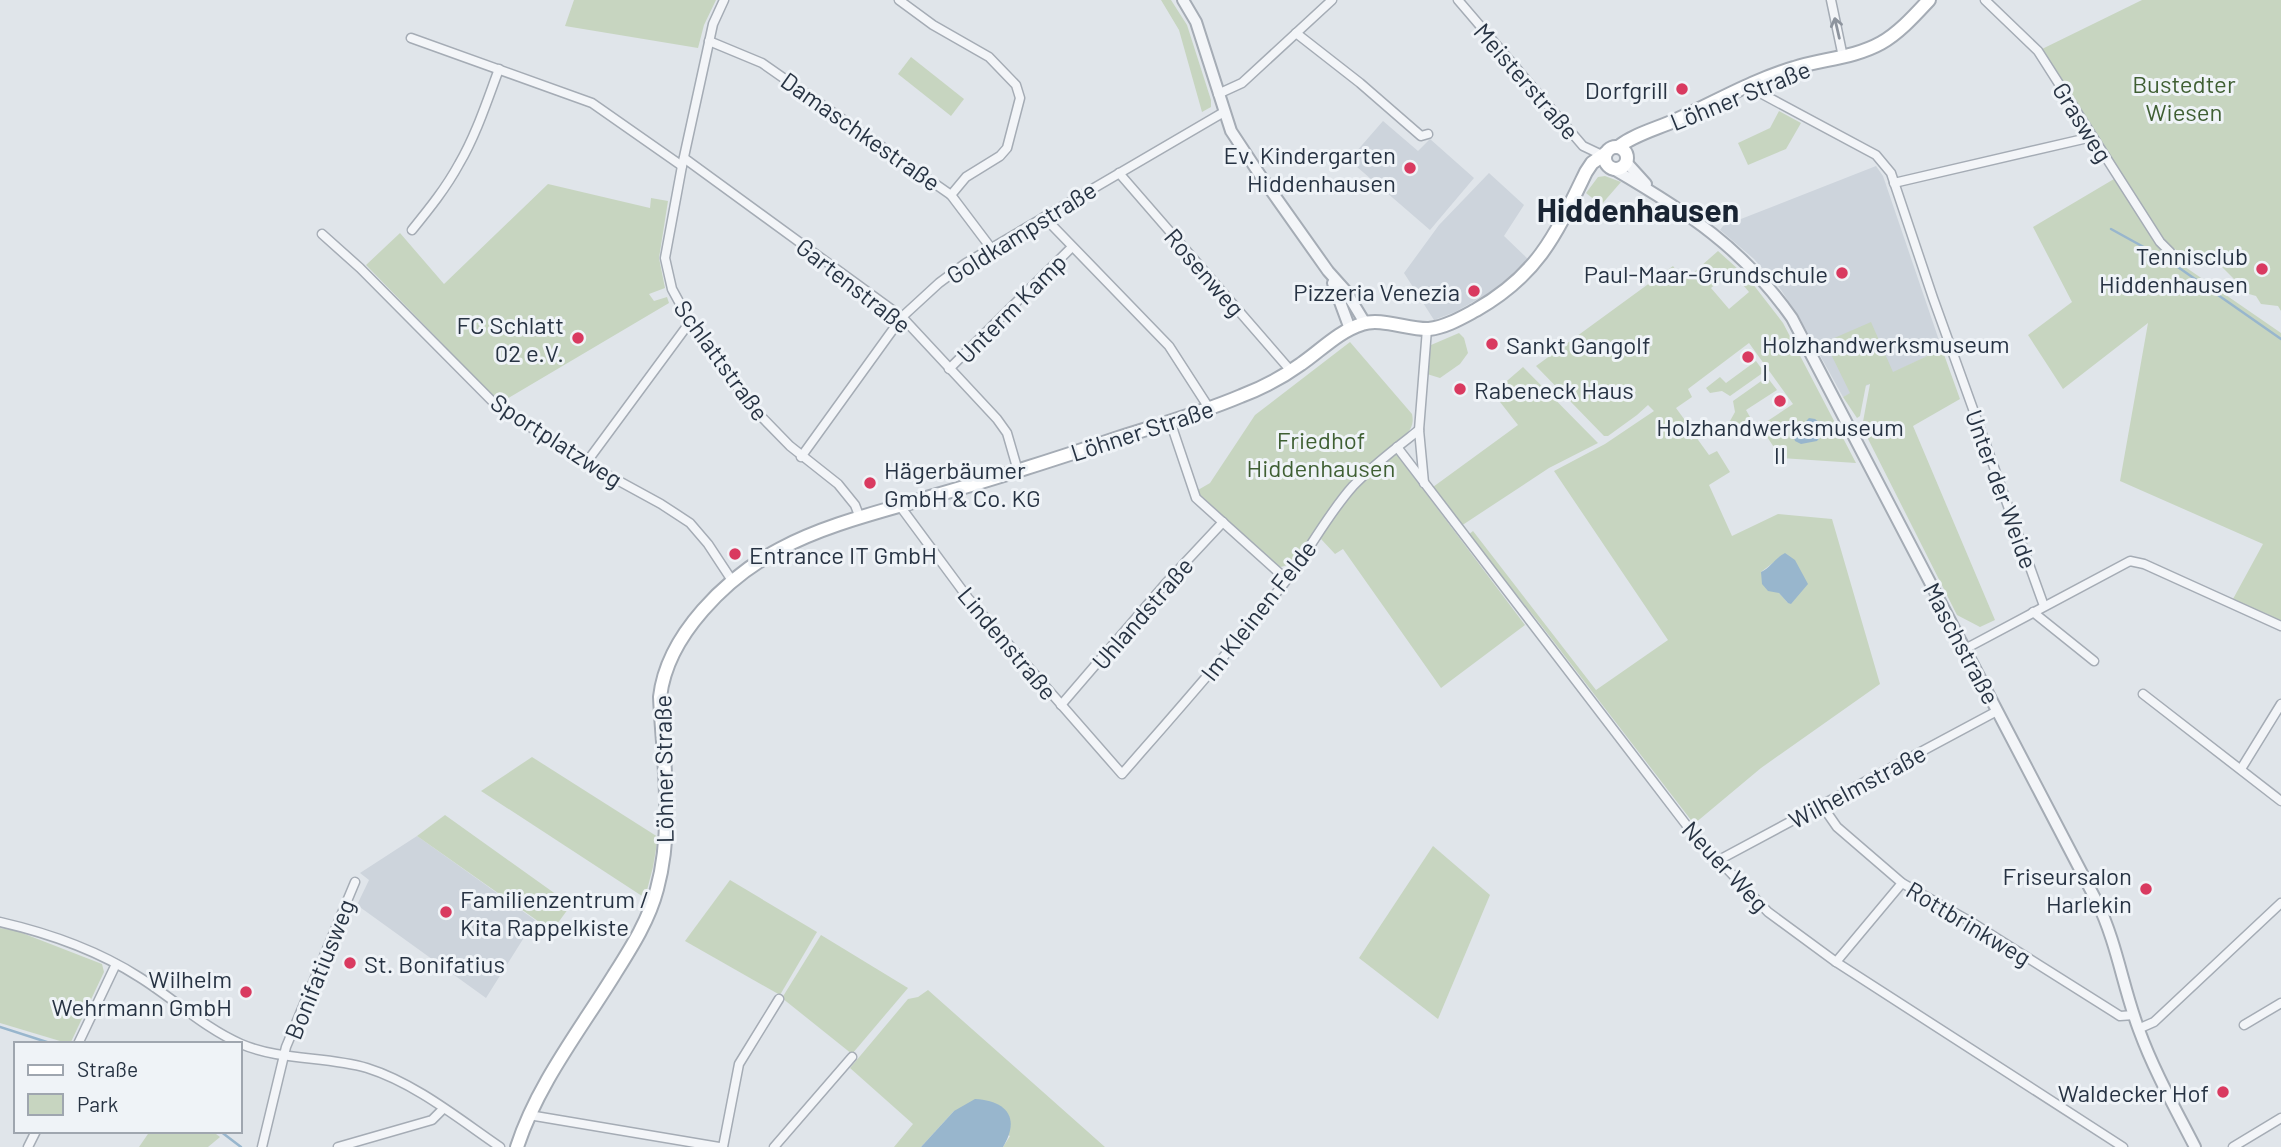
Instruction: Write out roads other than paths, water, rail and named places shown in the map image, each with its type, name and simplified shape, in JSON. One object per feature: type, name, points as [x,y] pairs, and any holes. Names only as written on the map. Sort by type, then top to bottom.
[{"type":"main road","name":"Löhner Straße","points":[[517,1147],[530,1115],[634,943],[650,911],[661,872],[665,838],[660,696],[663,677],[670,656],[683,635],[733,582],[778,550],[825,530],[1018,471],[1242,396],[1292,371],[1350,329],[1365,323],[1427,329],[1440,327],[1473,311],[1521,279],[1549,246],[1575,194],[1597,170],[1633,143],[1657,128],[1793,68],[1843,57],[1882,43],[1928,0]]},
{"type":"street","name":"Schlattstraße","points":[[724,0],[709,41],[665,258],[672,289],[690,322],[751,406],[802,457],[838,484],[855,505],[860,518]]},
{"type":"street","points":[[899,0],[933,25],[989,57],[1016,85],[1020,98],[1007,148],[1000,156],[966,177],[951,194]]},
{"type":"street","points":[[1183,0],[1195,22],[1231,131],[1328,271],[1345,290],[1365,323]]},
{"type":"street","points":[[1218,94],[1242,83],[1332,0]]},
{"type":"street","name":"Meisterstraße","points":[[1458,0],[1583,146],[1591,152],[1615,158]]},
{"type":"street","points":[[1830,0],[1843,57]]},
{"type":"street","name":"Grasweg","points":[[1985,0],[2038,51],[2160,242],[2170,252]]},
{"type":"street","points":[[1297,33],[1422,136],[1428,134]]},
{"type":"street","points":[[411,38],[592,103],[683,162]]},
{"type":"street","name":"Damaschkestraße","points":[[709,41],[762,63],[951,194],[991,248]]},
{"type":"street","points":[[412,230],[433,205],[460,163],[499,69]]},
{"type":"street","name":"Unter der Weide","points":[[1749,87],[1875,155],[1888,168],[2045,606]]},
{"type":"street","name":"Goldkampstraße","points":[[802,457],[902,317],[939,283],[991,248],[1224,112]]},
{"type":"street","points":[[1894,183],[2092,137]]},
{"type":"street","name":"Maschstraße","points":[[1615,158],[1653,191],[1743,258],[1791,318],[2104,917],[2116,949],[2138,1029],[2195,1147]]},
{"type":"street","name":"Gartenstraße","points":[[683,162],[902,317],[1007,433],[1018,471]]},
{"type":"street","name":"Rosenweg","points":[[1119,173],[1292,371]]},
{"type":"street","points":[[1044,217],[1169,346],[1209,408]]},
{"type":"street","name":"Sportplatzweg","points":[[322,234],[360,268],[496,405],[586,463],[690,523],[708,544],[733,582]]},
{"type":"street","name":"Unterm Kamp","points":[[949,369],[1072,247]]},
{"type":"street","points":[[1328,271],[1350,329]]},
{"type":"street","points":[[586,463],[690,322]]},
{"type":"street","points":[[1424,483],[1419,430],[1427,329]]},
{"type":"street","points":[[1170,421],[1196,498],[1286,579]]},
{"type":"street","points":[[1397,447],[1419,430]]},
{"type":"street","name":"Neuer Weg","points":[[1397,447],[1691,831],[1768,912],[1836,962],[2123,1147]]},
{"type":"street","name":"Im Kleinen Felde","points":[[1122,774],[1212,671],[1286,579],[1354,485],[1397,447]]},
{"type":"street","name":"Lindenstraße","points":[[900,506],[968,598],[1122,774]]},
{"type":"street","name":"Uhlandstraße","points":[[1061,705],[1166,583],[1223,522]]},
{"type":"street","points":[[1965,649],[2130,562],[2138,562],[2281,626]]},
{"type":"street","points":[[2033,612],[2094,661]]},
{"type":"street","points":[[2143,694],[2281,801]]},
{"type":"street","points":[[2241,769],[2281,704]]},
{"type":"street","name":"Wilhelmstraße","points":[[1717,861],[1997,711]]},
{"type":"street","name":"Rottbrinkweg","points":[[1821,804],[1837,827],[1902,883],[1979,927],[2120,1016],[2134,1015]]},
{"type":"street","name":"Bonifatiusweg","points":[[261,1147],[284,1055],[355,882]]},
{"type":"street","points":[[1836,962],[1902,883]]},
{"type":"street","points":[[2138,1029],[2154,1022],[2281,903]]},
{"type":"street","points":[[0,922],[90,950],[137,975],[220,1033],[237,1042]]},
{"type":"street","points":[[79,1042],[116,964]]},
{"type":"street","points":[[530,1115],[721,1147],[739,1064],[779,999]]},
{"type":"street","points":[[2244,1025],[2281,1003]]},
{"type":"street","points":[[242,1044],[284,1055],[366,1068],[392,1078],[500,1147]]},
{"type":"street","points":[[775,1147],[852,1057]]},
{"type":"street","points":[[338,1147],[432,1120],[443,1109]]},
{"type":"street","points":[[2233,1147],[2281,1118]]},
{"type":"water","points":[[1809,418],[1827,428],[1817,441],[1801,444],[1795,441],[1793,435]]},
{"type":"water","points":[[1785,553],[1795,560],[1808,584],[1791,604],[1779,593],[1768,591],[1762,584],[1761,572]]},
{"type":"water","points":[[975,1099],[995,1103],[1007,1112],[1011,1127],[1003,1147],[921,1147],[954,1111]]},
{"type":"waterway","points":[[2111,229],[2160,256]]},
{"type":"waterway","points":[[2175,265],[2281,339]]},
{"type":"waterway","points":[[0,1027],[47,1042]]},
{"type":"waterway","points":[[223,1133],[241,1147]]},
{"type":"place","name":"Dorfgrill","points":[[1682,89]]},
{"type":"place","name":"Ev. Kindergarten Hiddenhausen","points":[[1410,168]]},
{"type":"place","name":"Tennisclub Hiddenhausen","points":[[2262,269]]},
{"type":"place","name":"Paul-Maar-Grundschule","points":[[1842,273]]},
{"type":"place","name":"Pizzeria Venezia","points":[[1474,291]]},
{"type":"place","name":"FC Schlatt 02 e.V.","points":[[578,338]]},
{"type":"place","name":"Sankt Gangolf","points":[[1492,344]]},
{"type":"place","name":"Holzhandwerksmuseum I","points":[[1748,357]]},
{"type":"place","name":"Rabeneck Haus","points":[[1460,389]]},
{"type":"place","name":"Holzhandwerksmuseum II","points":[[1780,401]]},
{"type":"place","name":"Hägerbäumer GmbH & Co. KG","points":[[870,483]]},
{"type":"place","name":"Entrance IT GmbH","points":[[735,554]]},
{"type":"place","name":"Friseursalon Harlekin","points":[[2146,889]]},
{"type":"place","name":"Familienzentrum / Kita Rappelkiste","points":[[446,912]]},
{"type":"place","name":"St. Bonifatius","points":[[350,963]]},
{"type":"place","name":"Wilhelm Wehrmann GmbH","points":[[246,992]]},
{"type":"place","name":"Waldecker Hof","points":[[2223,1092]]},
{"type":"district","name":"Hiddenhausen","points":[[1638,209]]},
{"type":"park label","name":"Bustedter Wiesen","points":[[2184,97]]},
{"type":"park label","name":"Friedhof Hiddenhausen","points":[[1321,453]]}]
